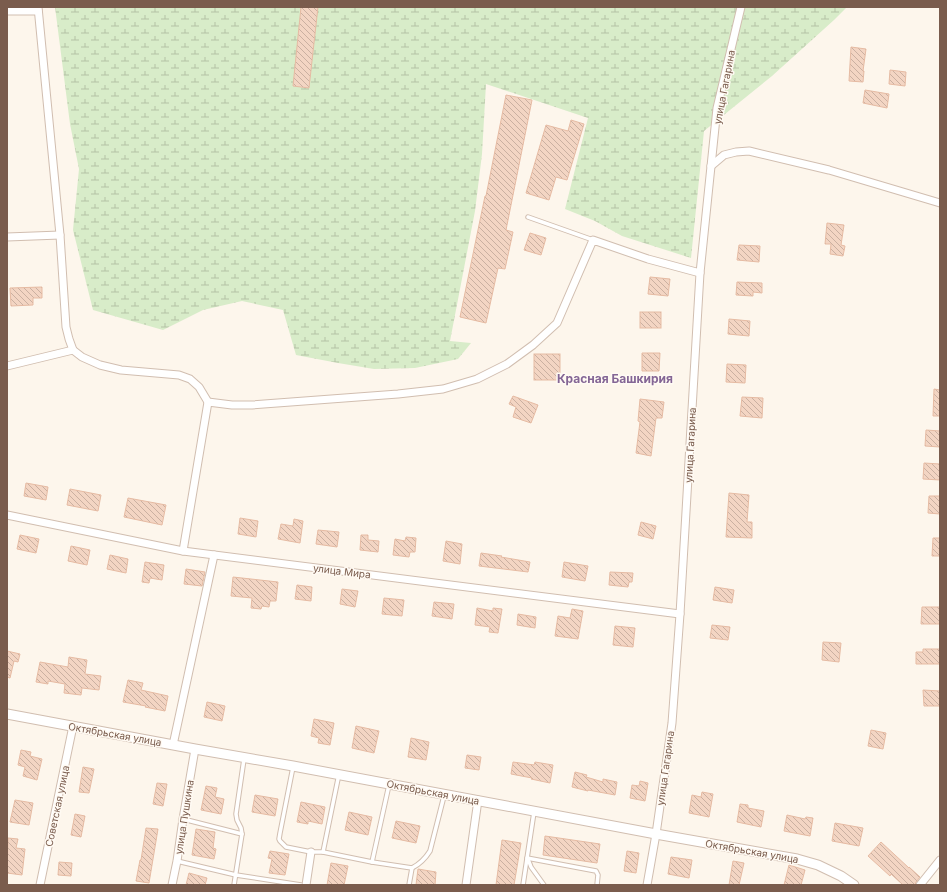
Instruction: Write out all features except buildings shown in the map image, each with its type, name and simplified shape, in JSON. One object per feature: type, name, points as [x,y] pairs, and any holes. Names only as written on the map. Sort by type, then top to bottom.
[{"type":"street","name":"улица Гагарина","points":[[647,885],[672,723],[680,614],[700,273],[717,108],[741,7]]},
{"type":"street","points":[[7,11],[38,9],[60,235],[66,327],[73,350],[82,358],[100,365],[121,370],[179,375],[190,379],[199,387],[208,402],[183,551]]},
{"type":"street","points":[[711,166],[724,156],[736,152],[749,151],[829,170],[940,203]]},
{"type":"street","points":[[7,237],[60,235]]},
{"type":"street","points":[[208,402],[232,405],[252,405],[398,394],[443,389],[477,379],[507,364],[533,345],[557,323],[593,240],[648,259],[700,273]]},
{"type":"street","points":[[7,366],[73,350]]},
{"type":"street","name":"улица Мира","points":[[7,515],[183,551],[680,614]]},
{"type":"street","points":[[173,745],[214,554]]},
{"type":"street","name":"Октябрьская улица","points":[[7,714],[797,859],[818,864],[841,876],[854,885]]},
{"type":"street","name":"Советская улица","points":[[40,885],[73,726]]},
{"type":"street","name":"улица Пушкина","points":[[172,885],[195,749]]},
{"type":"street","points":[[466,885],[478,800]]},
{"type":"street","points":[[306,885],[311,852]]},
{"type":"street","points":[[920,885],[940,860]]},
{"type":"lane","points":[[528,216],[593,240]]},
{"type":"lane","points":[[234,885],[242,834],[242,828],[237,820],[236,814],[244,758]]},
{"type":"lane","points":[[293,766],[279,838],[286,847],[311,852],[323,852],[412,868],[425,859],[430,851],[445,794]]},
{"type":"lane","points":[[323,852],[339,774]]},
{"type":"lane","points":[[372,862],[389,783]]},
{"type":"lane","points":[[523,885],[535,811]]},
{"type":"lane","points":[[183,819],[242,834]]},
{"type":"lane","points":[[527,858],[531,867],[544,885]]},
{"type":"lane","points":[[527,858],[594,870],[598,873],[597,885]]},
{"type":"lane","points":[[177,861],[236,875],[301,885]]},
{"type":"lane","points":[[409,885],[412,868]]},
{"type":"green space","points":[[55,7],[847,7],[772,76],[704,131],[691,258],[622,236],[595,221],[565,209],[588,118],[486,84],[482,154],[475,211],[450,341],[471,343],[458,359],[415,368],[374,369],[296,355],[283,310],[242,301],[203,310],[163,330],[93,310],[73,230],[79,169],[70,124]]},
{"type":"district","name":"Красная Башкирия","points":[[615,379]]}]
